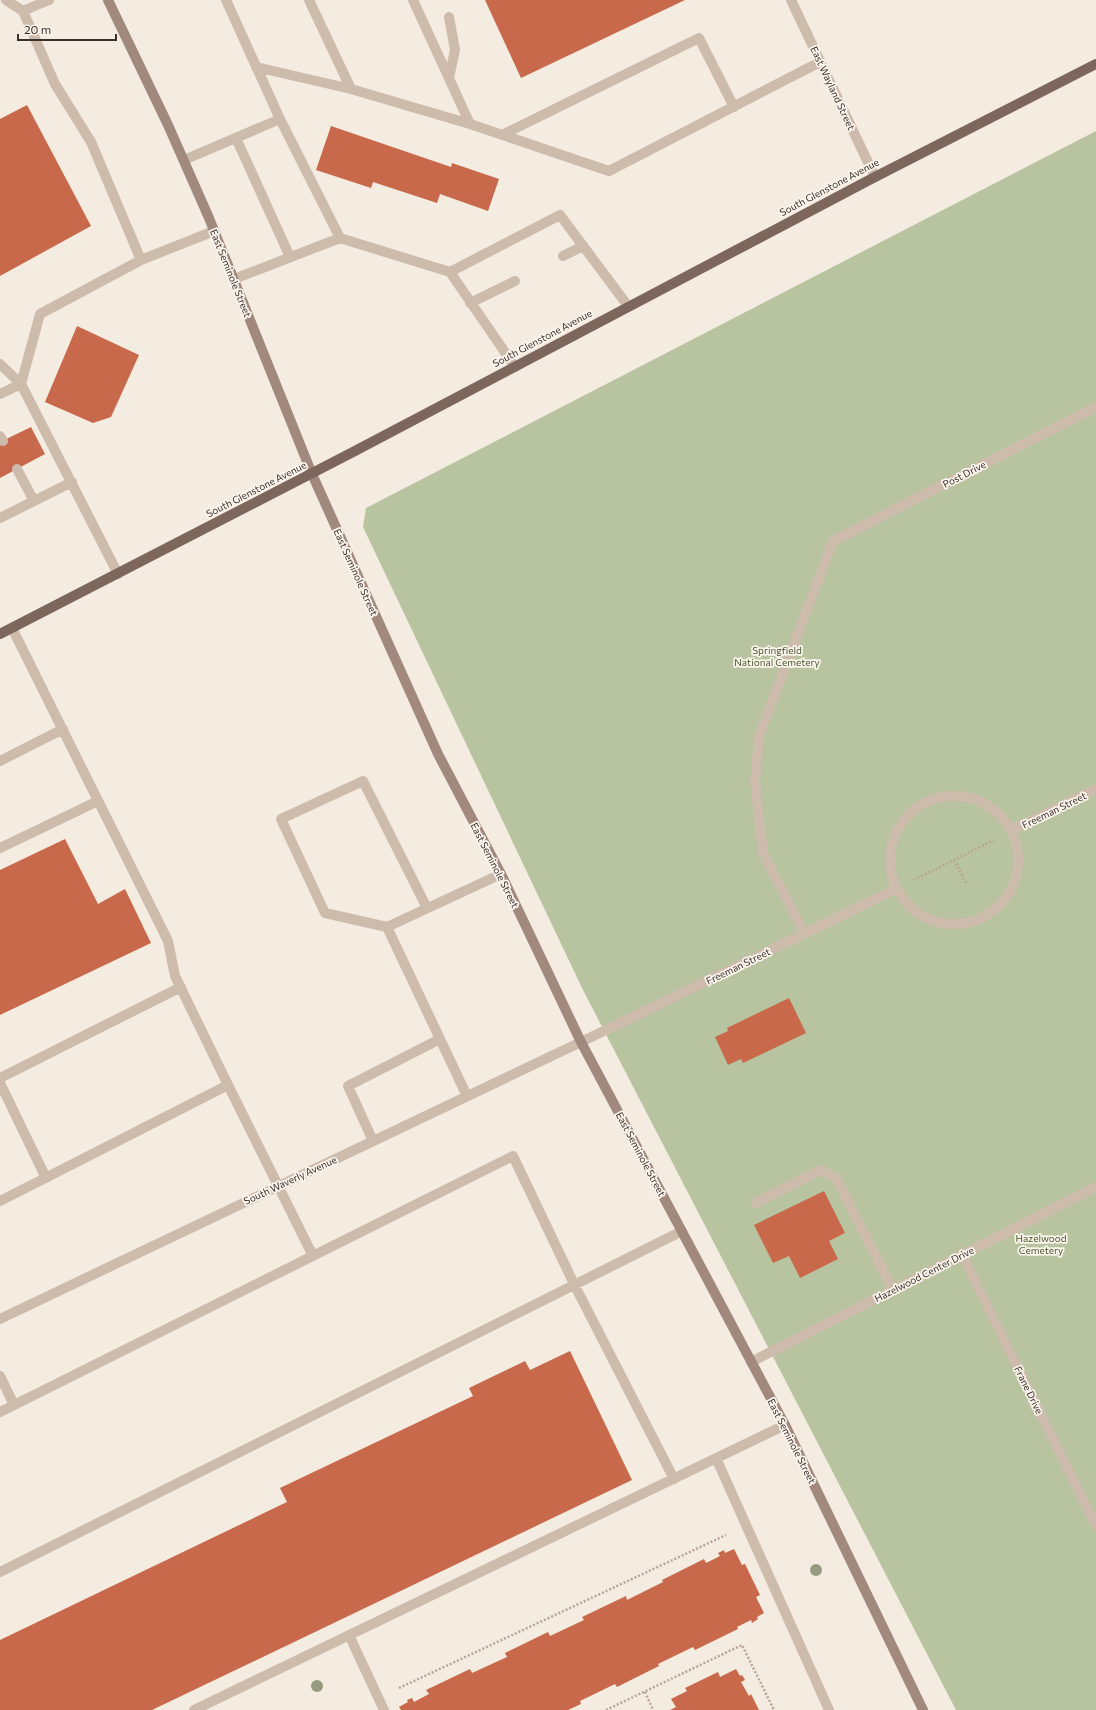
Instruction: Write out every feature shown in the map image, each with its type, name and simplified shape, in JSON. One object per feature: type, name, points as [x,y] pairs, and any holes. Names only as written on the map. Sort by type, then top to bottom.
[{"type":"main road","name":"South Glenstone Avenue","points":[[0,634],[312,474],[874,177],[1096,64]]},
{"type":"street","points":[[6,0],[23,11],[55,84],[91,142],[141,260]]},
{"type":"street","points":[[23,11],[49,0]]},
{"type":"street","name":"East Seminole Street","points":[[108,0],[184,160],[234,279],[312,474],[438,754],[501,874],[581,1042],[785,1425],[923,1710]]},
{"type":"street","points":[[226,0],[280,119],[340,238]]},
{"type":"street","points":[[309,0],[351,89]]},
{"type":"street","points":[[413,0],[470,124]]},
{"type":"street","name":"East Wayland Street","points":[[791,0],[874,177]]},
{"type":"street","points":[[449,17],[456,50],[449,78]]},
{"type":"street","points":[[502,135],[699,38],[734,106]]},
{"type":"street","points":[[256,67],[351,89],[470,124],[609,171],[820,62]]},
{"type":"street","points":[[184,160],[280,119]]},
{"type":"street","points":[[236,138],[290,257]]},
{"type":"street","points":[[450,272],[560,215],[628,306]]},
{"type":"street","points":[[0,394],[21,384],[40,314],[141,260],[214,230]]},
{"type":"street","points":[[234,279],[340,238],[450,272],[515,367]]},
{"type":"street","points":[[563,256],[583,246]]},
{"type":"street","points":[[470,303],[515,281]]},
{"type":"street","points":[[0,364],[21,384],[118,574]]},
{"type":"street","name":"Post Drive","points":[[804,933],[763,853],[755,782],[760,736],[833,541],[1096,407]]},
{"type":"street","points":[[17,469],[34,501]]},
{"type":"street","points":[[0,518],[72,482]]},
{"type":"street","points":[[12,628],[168,941],[176,976],[181,987],[277,1186],[313,1256]]},
{"type":"street","points":[[0,761],[63,729]]},
{"type":"street","points":[[428,908],[363,781],[281,819],[326,913],[387,927],[428,908],[501,874]]},
{"type":"street","name":"Freeman Street","points":[[1012,830],[1096,789]]},
{"type":"street","points":[[958,794],[980,800],[999,812],[1012,830],[1019,850],[1018,870],[1012,890],[1000,906],[984,918],[964,924],[944,924],[924,917],[913,909],[908,905],[896,889],[890,867],[891,844],[900,824],[915,807],[935,797],[958,794]]},
{"type":"street","points":[[0,848],[98,801]]},
{"type":"street","name":"Freeman Street","points":[[581,1042],[896,889]]},
{"type":"street","points":[[387,927],[467,1096]]},
{"type":"street","points":[[0,1078],[181,987]]},
{"type":"street","points":[[373,1141],[348,1086],[440,1039]]},
{"type":"street","name":"South Waverly Avenue","points":[[0,1319],[581,1042]]},
{"type":"street","points":[[0,1083],[46,1178]]},
{"type":"street","points":[[0,1201],[228,1085]]},
{"type":"street","points":[[0,1412],[513,1156],[574,1286],[674,1479]]},
{"type":"street","points":[[756,1203],[821,1170],[836,1178],[893,1290]]},
{"type":"street","name":"Hazelwood Center Drive","points":[[751,1362],[1096,1187]]},
{"type":"street","points":[[0,1572],[682,1231]]},
{"type":"street","name":"Frane Drive","points":[[962,1255],[1096,1526]]},
{"type":"street","points":[[0,1376],[14,1405]]},
{"type":"street","points":[[194,1710],[785,1425]]},
{"type":"street","points":[[716,1458],[828,1710]]},
{"type":"street","points":[[349,1635],[384,1710]]},
{"type":"path","points":[[896,889],[1012,830]]},
{"type":"path","points":[[954,860],[966,883]]},
{"type":"path","points":[[378,1698],[745,1526]]},
{"type":"path","points":[[606,1710],[742,1645],[774,1710]]},
{"type":"path","points":[[645,1692],[654,1710]]},
{"type":"green space","name":"Springfield National Cemetery","points":[[1096,131],[1096,1710],[956,1710],[583,990],[363,527],[366,508]]},
{"type":"building","points":[[485,0],[685,0],[521,78]]},
{"type":"building","points":[[27,105],[91,226],[0,276],[0,119]]},
{"type":"building","points":[[331,126],[451,167],[452,163],[499,179],[488,211],[440,194],[437,203],[373,182],[371,188],[316,170]]},
{"type":"building","points":[[77,326],[139,355],[111,417],[93,423],[45,402]]},
{"type":"building","points":[[31,427],[45,454],[0,478],[0,442]]},
{"type":"building","points":[[65,839],[98,904],[125,889],[151,943],[0,1015],[0,870]]},
{"type":"building","points":[[789,998],[806,1033],[743,1063],[741,1059],[728,1065],[715,1037],[728,1031],[727,1028]]},
{"type":"building","points":[[824,1191],[845,1233],[829,1241],[838,1259],[800,1278],[789,1256],[773,1263],[754,1225]]},
{"type":"building","points":[[570,1351],[632,1480],[152,1710],[0,1710],[0,1640],[287,1502],[280,1488],[473,1396],[469,1388],[525,1361],[530,1370]]},
{"type":"building","points":[[734,1549],[742,1565],[745,1564],[760,1595],[756,1597],[764,1613],[757,1617],[758,1619],[752,1623],[751,1620],[737,1627],[738,1629],[695,1650],[693,1647],[658,1664],[659,1666],[617,1687],[615,1684],[580,1701],[581,1704],[568,1710],[401,1710],[399,1707],[408,1702],[407,1700],[412,1698],[414,1702],[429,1694],[426,1690],[470,1669],[472,1673],[507,1657],[505,1653],[548,1632],[550,1636],[584,1620],[582,1617],[626,1596],[627,1600],[663,1582],[662,1580],[704,1559],[706,1563],[720,1556],[718,1553],[724,1550],[725,1553]]},
{"type":"building","points":[[736,1669],[740,1676],[742,1675],[745,1680],[741,1682],[749,1696],[751,1694],[759,1710],[670,1710],[676,1707],[671,1699],[687,1691],[685,1688],[718,1672],[720,1677]]},
{"type":"park label","name":"Hazelwood Cemetery","points":[[1041,1244]]}]
